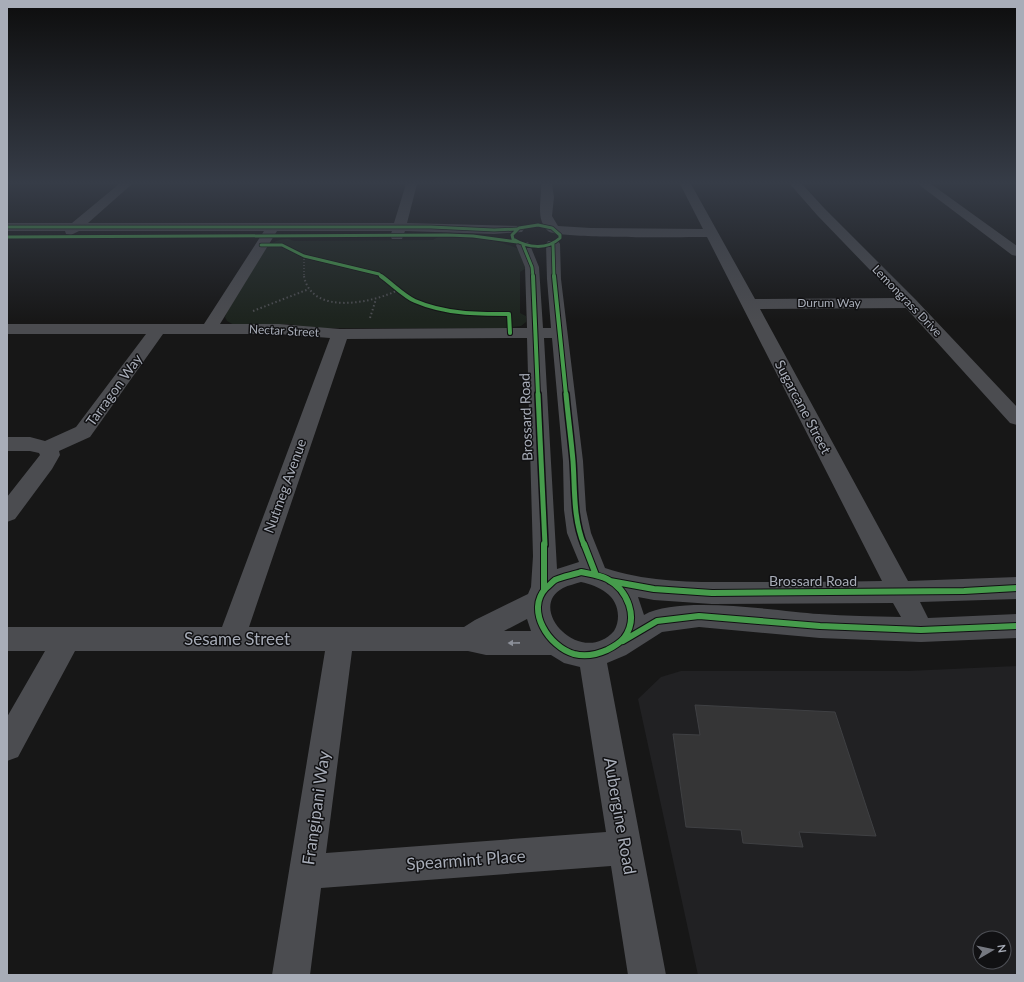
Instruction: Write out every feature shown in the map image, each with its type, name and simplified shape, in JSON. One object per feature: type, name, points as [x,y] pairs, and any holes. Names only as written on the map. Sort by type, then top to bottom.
[{"type":"street","points":[[65,237],[73,230]]},
{"type":"street","points":[[136,230],[267,236]]},
{"type":"street","points":[[520,235],[524,230]]},
{"type":"street","points":[[7,237],[267,236],[398,231],[473,236],[520,235],[529,230]]},
{"type":"street","points":[[546,230],[554,235]]},
{"type":"street","points":[[552,230],[554,235],[554,274],[573,461],[575,510],[579,533],[603,578]]},
{"type":"street","name":"Lemongrass Drive","points":[[838,230],[910,303],[1017,419]]},
{"type":"street","points":[[987,230],[1017,252]]},
{"type":"street","points":[[520,235],[538,246],[554,235],[591,232],[711,232]]},
{"type":"street","name":"Sugarcane Street","points":[[711,232],[920,630]]},
{"type":"street","name":"Brossard Road","points":[[520,235],[532,267],[545,556],[541,595]]},
{"type":"street","points":[[212,324],[267,236]]},
{"type":"street","name":"Durum Way","points":[[749,304],[910,303]]},
{"type":"street","name":"Nectar Street","points":[[7,329],[158,329],[212,324],[340,334],[560,333]]},
{"type":"street","name":"Tarragon Way","points":[[47,448],[83,432],[158,329]]},
{"type":"street","name":"Nutmeg Avenue","points":[[231,639],[340,334]]},
{"type":"street","points":[[7,444],[30,444],[47,448],[50,454],[45,464],[7,513]]},
{"type":"street","points":[[468,639],[541,595],[554,580],[567,574],[581,572],[603,578],[621,590],[629,602],[632,616],[630,629],[623,641]]},
{"type":"street","name":"Brossard Road","points":[[603,578],[654,589],[712,593],[964,591],[1017,588]]},
{"type":"street","points":[[541,595],[537,615],[541,628],[553,643],[564,650],[580,655],[592,656],[611,650],[623,641],[657,621],[699,616],[805,625],[920,630],[1017,626]]},
{"type":"street","name":"Sesame Street","points":[[7,639],[468,639],[486,644],[553,643]]},
{"type":"street","points":[[7,746],[67,639]]},
{"type":"street","name":"Frangipani Way","points":[[292,975],[340,640]]},
{"type":"street","name":"Aubergine Road","points":[[592,656],[648,975]]},
{"type":"street","name":"Spearmint Place","points":[[306,872],[625,848]]},
{"type":"path","points":[[267,236],[282,245],[311,258]]},
{"type":"path","points":[[304,256],[304,281],[309,289],[324,300],[345,303],[376,299],[389,296],[398,290]]},
{"type":"path","points":[[393,286],[403,293]]},
{"type":"path","points":[[212,324],[240,316],[309,289]]},
{"type":"shaded area","points":[[438,237],[491,240],[520,250],[528,267],[520,272],[520,313],[526,316],[526,322],[521,326],[504,328],[317,328],[288,324],[234,325],[227,321],[225,317],[268,245],[277,241],[284,239],[294,241],[433,240]]},
{"type":"shaded area","points":[[1017,666],[1017,975],[698,975],[638,699],[661,677],[681,671],[908,671]]},
{"type":"building","points":[[695,705],[835,712],[876,836],[799,832],[803,847],[743,843],[741,830],[686,827],[673,734],[700,735]]},
{"type":"cycle path","points":[[490,230],[498,230]]},
{"type":"cycle path","points":[[516,230],[512,235],[513,239],[530,246],[537,247],[550,245],[560,238],[560,235],[554,230]]},
{"type":"cycle path","points":[[7,237],[447,235],[473,236],[517,242]]},
{"type":"cycle path","points":[[553,244],[554,279],[573,461],[575,510],[579,533],[596,575]]},
{"type":"cycle path","points":[[261,245],[282,245],[304,256],[379,274],[414,301],[444,310],[476,314],[509,314],[510,333]]},
{"type":"cycle path","points":[[523,245],[532,267],[533,277],[545,556],[544,589]]},
{"type":"cycle path","points":[[581,572],[603,577],[618,587],[629,604],[631,613],[629,631],[624,639],[616,646],[595,655],[574,654],[556,644],[543,629],[537,612],[540,595],[554,580],[581,572]]},
{"type":"cycle path","points":[[610,581],[654,589],[712,593],[964,591],[1017,588]]},
{"type":"cycle path","points":[[623,641],[657,621],[699,616],[820,626],[921,630],[1017,626]]}]
